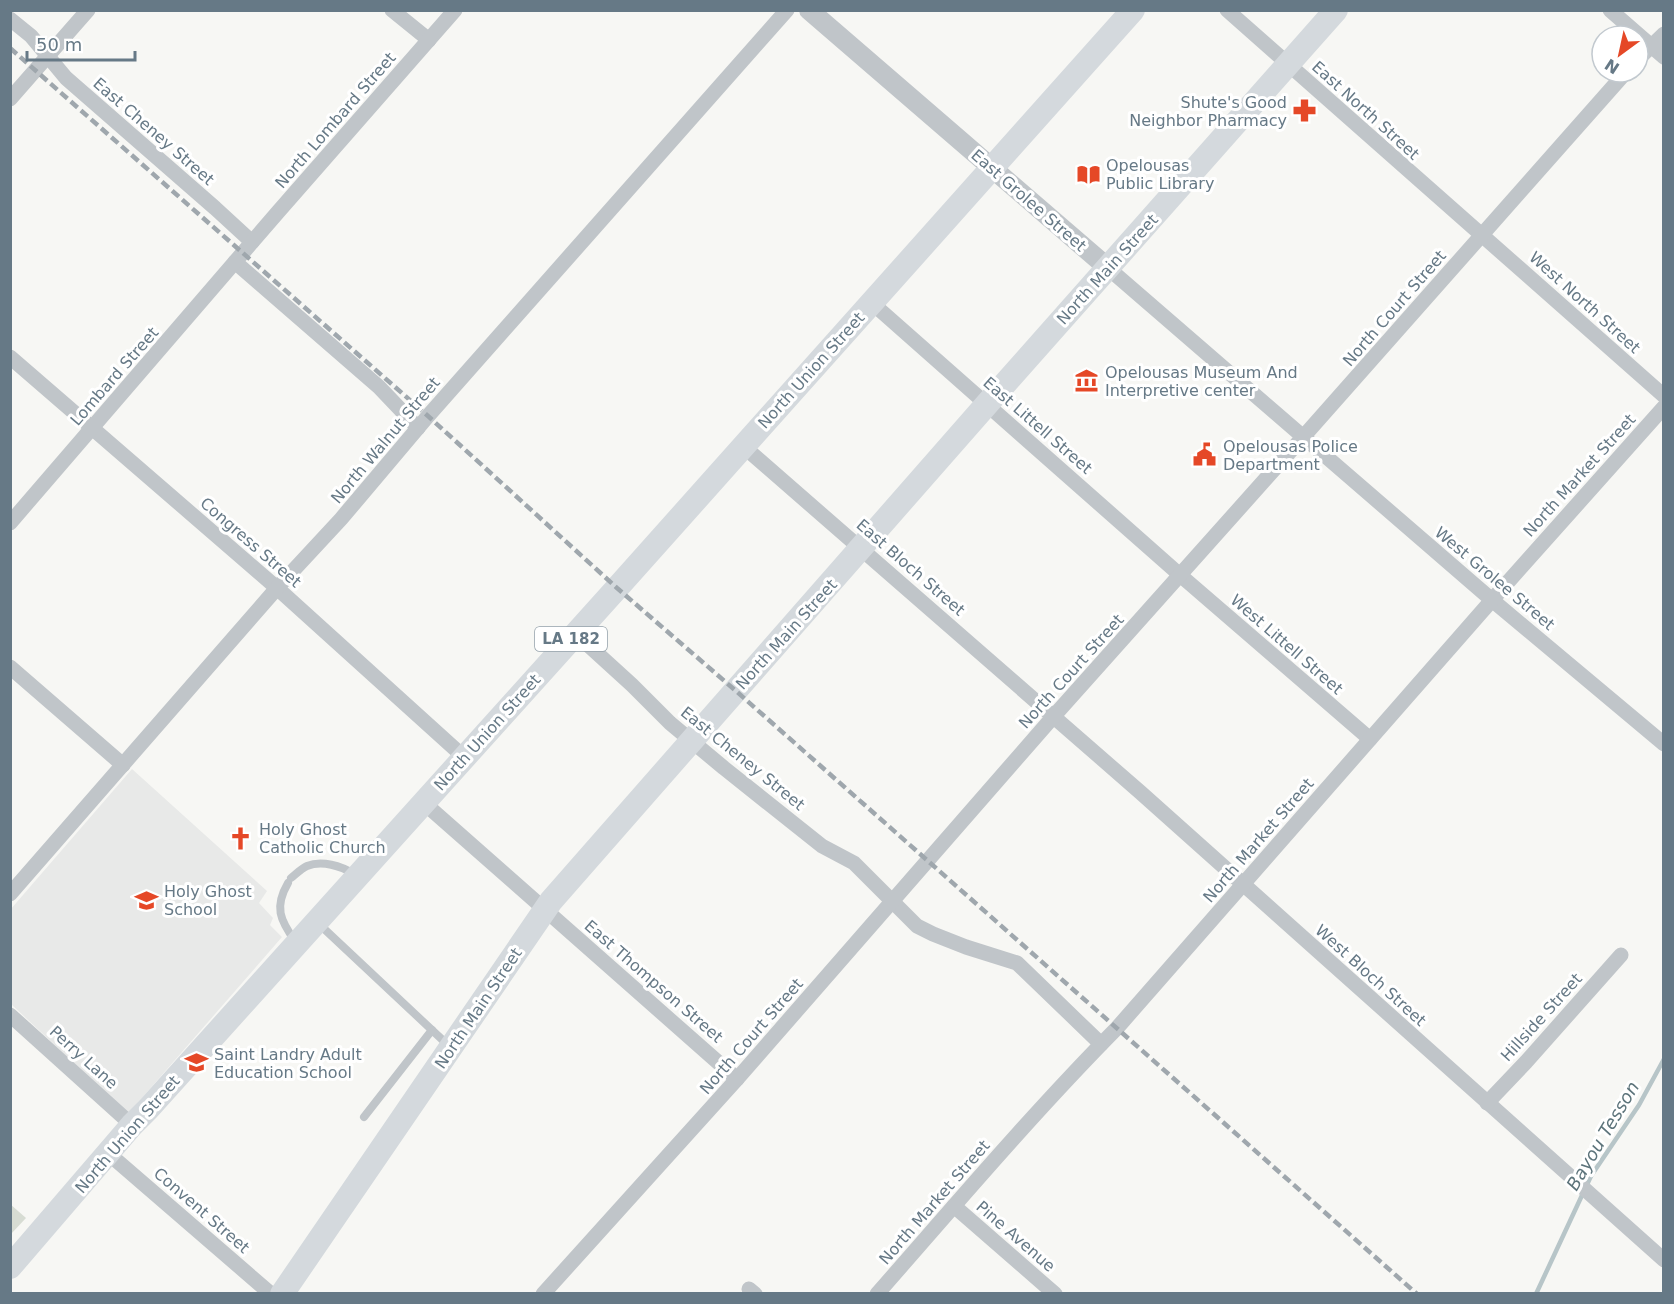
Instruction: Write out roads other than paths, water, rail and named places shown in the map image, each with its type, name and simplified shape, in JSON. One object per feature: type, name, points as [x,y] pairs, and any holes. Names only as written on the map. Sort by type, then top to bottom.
[{"type":"main road","name":"North Union Street","points":[[10,1267],[132,1125],[465,758],[1133,10]]},
{"type":"main road","name":"North Main Street","points":[[282,1293],[545,910],[586,860],[1336,10]]},
{"type":"street","points":[[10,99],[88,10]]},
{"type":"street","points":[[392,10],[429,40]]},
{"type":"street","name":"North Lombard Street","points":[[244,253],[455,10]]},
{"type":"street","name":"North Walnut Street","points":[[10,894],[787,10]]},
{"type":"street","name":"East Grolee Street","points":[[808,10],[1304,436]]},
{"type":"street","name":"East North Street","points":[[1227,10],[1481,236]]},
{"type":"street","points":[[1610,10],[1664,57]]},
{"type":"street","name":"East Cheney Street","points":[[10,20],[31,36],[66,78],[215,208],[244,253],[418,428]]},
{"type":"street","points":[[1651,46],[1664,34]]},
{"type":"street","name":"North Court Street","points":[[543,1293],[737,1079],[1053,717],[1615,84]]},
{"type":"street","name":"West North Street","points":[[1481,236],[1664,396]]},
{"type":"street","name":"Lombard Street","points":[[10,523],[244,253]]},
{"type":"street","name":"East Littell Street","points":[[872,303],[1180,575]]},
{"type":"street","name":"Congress Street","points":[[10,357],[277,588],[465,758]]},
{"type":"street","name":"North Market Street","points":[[877,1293],[1243,886],[1492,600],[1664,408]]},
{"type":"street","name":"West Grolee Street","points":[[1304,436],[1492,600],[1664,744]]},
{"type":"street","name":"East Bloch Street","points":[[743,446],[1053,717]]},
{"type":"street","name":"West Littell Street","points":[[1180,575],[1370,739]]},
{"type":"street","name":"East Cheney Street","points":[[576,634],[670,723],[724,768],[822,846],[854,863],[917,926],[966,947],[1017,963],[1101,1044]]},
{"type":"street","points":[[10,667],[123,765]]},
{"type":"street","name":"West Bloch Street","points":[[1053,717],[1664,1260]]},
{"type":"street","name":"East Thompson Street","points":[[424,803],[737,1079]]},
{"type":"street","name":"Hillside Street","points":[[1488,1103],[1621,955]]},
{"type":"street","name":"Perry Lane","points":[[10,1015],[132,1125]]},
{"type":"street","name":"Convent Street","points":[[109,1154],[271,1293]]},
{"type":"street","name":"Pine Avenue","points":[[954,1206],[1055,1293]]},
{"type":"lane","points":[[296,944],[279,913],[281,894],[289,880],[307,866],[325,864],[342,867],[358,876]]},
{"type":"lane","points":[[316,922],[451,1048]]},
{"type":"lane","points":[[364,1117],[432,1030]]},
{"type":"waterway","name":"Bayou Tesson","points":[[1536,1294],[1591,1176],[1639,1105],[1664,1059]]},
{"type":"railway","points":[[10,48],[428,416],[617,588],[1417,1294]]},
{"type":"place","name":"Shute's Good Neighbor Pharmacy","points":[[1305,111]]},
{"type":"place","name":"Opelousas Public Library","points":[[1088,174]]},
{"type":"place","name":"Opelousas Museum And Interpretive center","points":[[1087,381]]},
{"type":"place","name":"Opelousas Police Department","points":[[1205,455]]},
{"type":"place","name":"Holy Ghost Catholic Church","points":[[241,838]]},
{"type":"place","name":"Holy Ghost School","points":[[146,900]]},
{"type":"place","name":"Saint Landry Adult Education School","points":[[196,1063]]}]
